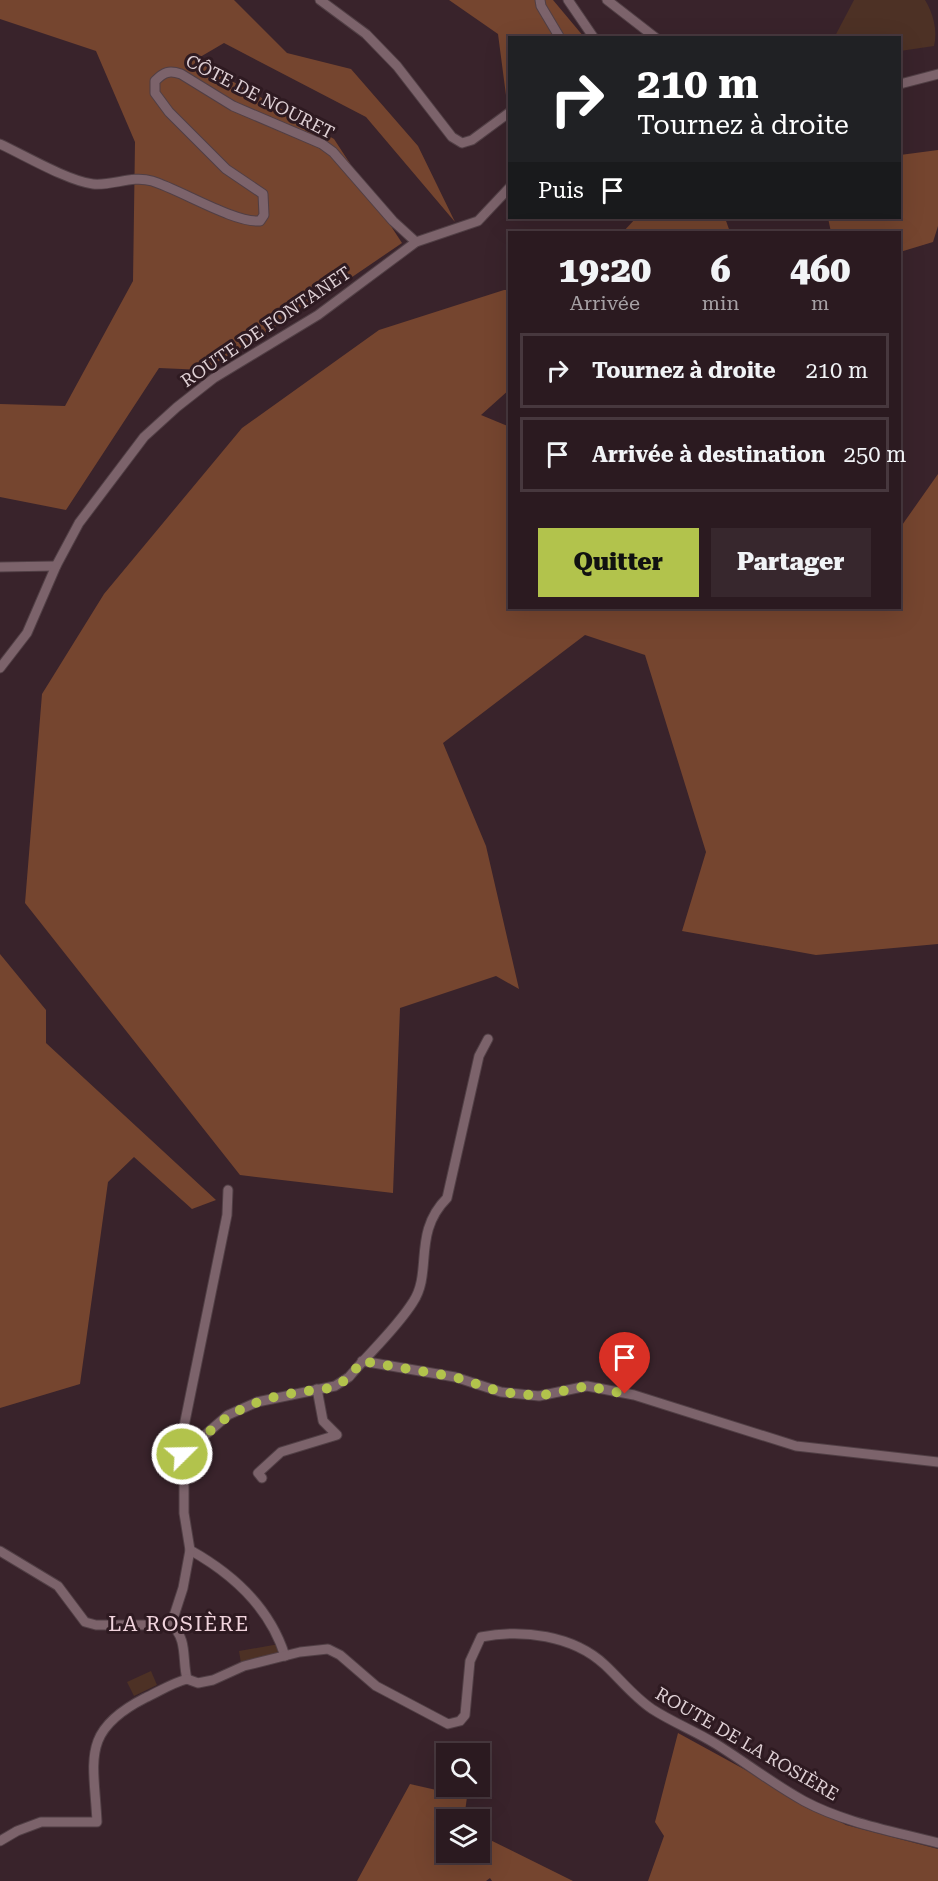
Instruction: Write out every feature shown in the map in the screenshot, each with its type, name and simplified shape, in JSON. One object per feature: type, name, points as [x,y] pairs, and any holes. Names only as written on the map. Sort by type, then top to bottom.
[{"type":"street","points":[[320,0],[366,34],[397,66],[452,137],[462,143],[472,140],[508,113]]},
{"type":"street","points":[[540,0],[541,6],[559,36]]},
{"type":"street","points":[[568,0],[593,36]]},
{"type":"street","points":[[607,0],[621,14],[653,36]]},
{"type":"street","name":"CÔTE DE NOURET","points":[[0,144],[84,183],[102,185],[135,178],[150,181],[189,195],[237,218],[249,222],[260,221],[264,215],[263,195],[226,169],[169,112],[155,93],[155,81],[163,73],[171,71],[181,74],[233,106],[322,144],[333,152],[393,221],[416,242]]},
{"type":"street","points":[[901,84],[938,74]]},
{"type":"street","name":"ROUTE DE FONTANET","points":[[0,668],[27,633],[56,566],[79,523],[144,437],[214,378],[318,315],[416,242],[478,221],[508,190]]},
{"type":"street","points":[[0,567],[56,566]]},
{"type":"street","points":[[171,1625],[183,1588],[190,1550],[184,1513],[184,1472],[187,1465],[205,1436],[228,1415],[257,1402],[335,1386],[349,1377],[414,1302],[420,1285],[425,1241],[434,1213],[447,1198],[479,1056],[488,1039]]},
{"type":"street","points":[[187,1465],[181,1441],[227,1215],[228,1190]]},
{"type":"street","points":[[362,1361],[455,1377],[501,1392],[539,1396],[587,1386],[634,1395],[796,1446],[938,1461]]},
{"type":"street","points":[[262,1478],[258,1473],[281,1452],[337,1435],[323,1421],[317,1389]]},
{"type":"street","points":[[190,1550],[236,1581],[256,1602],[271,1625],[285,1656]]},
{"type":"street","points":[[0,1551],[58,1586],[85,1622],[96,1625],[171,1625],[179,1631],[183,1642],[187,1679],[113,1717],[99,1735],[93,1763],[97,1822],[41,1822],[16,1831],[0,1841]]},
{"type":"street","name":"ROUTE DE LA ROSIÈRE","points":[[187,1679],[198,1683],[213,1680],[244,1666],[318,1649],[334,1652],[376,1686],[448,1724],[460,1721],[465,1715],[470,1661],[481,1637],[501,1633],[536,1634],[585,1650],[604,1664],[640,1701],[665,1718],[713,1742],[804,1801],[845,1819],[938,1843]]},
{"type":"shaded area","points":[[0,0],[234,0],[287,53],[351,69],[418,146],[455,222],[366,117],[224,43],[195,60],[334,139],[402,243],[314,303],[204,370],[159,368],[66,510],[0,497],[0,404],[65,406],[133,281],[135,142],[96,51],[0,19]]},
{"type":"shaded area","points":[[449,0],[553,0],[583,36],[508,36],[508,111],[498,34]]},
{"type":"shaded area","points":[[854,0],[925,0],[934,22],[935,34],[934,46],[901,51],[901,36],[835,36]]},
{"type":"shaded area","points":[[938,150],[938,226],[933,242],[901,252],[901,231],[831,231],[828,219],[901,219],[901,155]]},
{"type":"shaded area","points":[[635,219],[725,219],[730,231],[624,231]]},
{"type":"shaded area","points":[[508,290],[508,391],[481,415],[508,426],[508,609],[901,609],[901,527],[938,474],[938,944],[816,955],[682,931],[706,852],[645,655],[585,635],[443,743],[486,846],[519,989],[496,976],[400,1008],[393,1193],[240,1175],[25,903],[42,694],[104,594],[242,428],[379,330]]},
{"type":"shaded area","points":[[0,954],[46,1010],[46,1043],[216,1200],[192,1209],[134,1157],[108,1182],[80,1384],[0,1408]]},
{"type":"shaded area","points":[[279,1644],[281,1654],[241,1663],[239,1651]]},
{"type":"shaded area","points":[[151,1671],[157,1685],[134,1696],[127,1682]]},
{"type":"shaded area","points":[[678,1733],[846,1825],[938,1849],[938,1881],[648,1881],[664,1836],[655,1822]]},
{"type":"shaded area","points":[[410,1784],[436,1790],[436,1797],[467,1797],[465,1809],[436,1809],[436,1863],[490,1863],[490,1840],[573,1881],[492,1881],[490,1878],[486,1881],[357,1881]]},
{"type":"district","name":"LA ROSIÈRE","points":[[179,1624]]},
{"type":"route","points":[[182,1454],[187,1465],[191,1455],[205,1436],[228,1415],[257,1402],[291,1393],[335,1386],[349,1377],[362,1361],[455,1377],[501,1392],[539,1396],[587,1386],[625,1394]]}]
